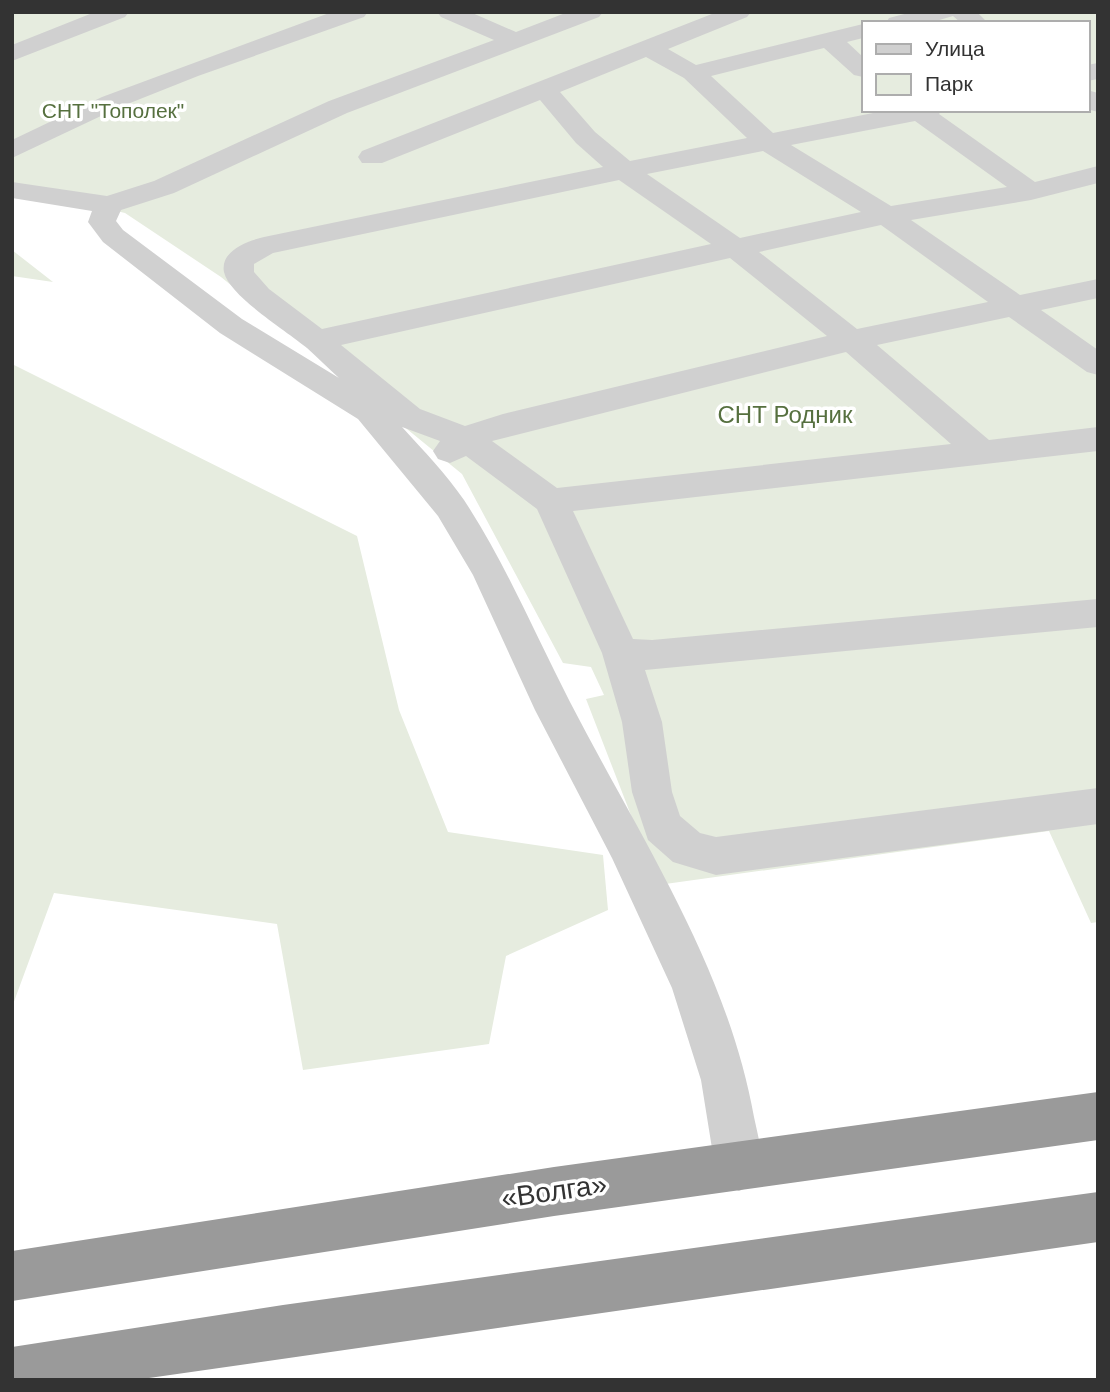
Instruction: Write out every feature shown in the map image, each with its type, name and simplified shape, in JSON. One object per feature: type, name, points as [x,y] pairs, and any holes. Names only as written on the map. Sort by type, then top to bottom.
[{"type":"highway","name":"«Волга»","points":[[12,1276],[242,1238],[644,1178],[1098,1116]]},
{"type":"highway","points":[[12,1373],[248,1334],[843,1255],[1098,1217]]},
{"type":"street","points":[[12,54],[117,12]]},
{"type":"street","points":[[12,150],[111,103],[189,71],[356,12]]},
{"type":"street","points":[[449,12],[513,39]]},
{"type":"street","points":[[12,190],[109,205],[164,187],[338,107],[485,53],[513,39],[591,12]]},
{"type":"street","points":[[372,157],[739,12]]},
{"type":"street","points":[[906,21],[943,12]]},
{"type":"street","points":[[693,73],[862,31]]},
{"type":"street","points":[[828,39],[862,69]]},
{"type":"street","points":[[646,47],[693,73],[767,142],[886,215],[1098,365]]},
{"type":"street","points":[[544,88],[566,120],[621,170],[735,248],[982,453]]},
{"type":"street","points":[[917,112],[621,170],[264,246],[239,260],[239,274],[258,296],[317,340],[367,386],[408,417],[465,438],[551,501],[621,653],[642,722],[652,792],[663,827],[688,849],[716,856],[1098,806]]},
{"type":"street","points":[[923,112],[1031,192]]},
{"type":"street","points":[[317,340],[886,215],[1031,192],[1098,174]]},
{"type":"street","points":[[109,205],[102,222],[113,236],[231,326],[369,411],[425,474],[489,571],[554,710],[627,846],[693,985],[724,1080],[739,1167]]},
{"type":"street","points":[[425,474],[465,438],[503,425],[850,341],[1098,288]]},
{"type":"street","points":[[551,501],[1098,439]]},
{"type":"street","points":[[621,653],[652,654],[1098,613]]},
{"type":"green space","name":"СНТ Родник","points":[[12,12],[1098,12],[1098,922],[1091,923],[1049,831],[658,885],[586,699],[604,695],[591,667],[563,663],[462,474],[221,277],[125,213],[12,186]]},
{"type":"green space","points":[[12,250],[53,282],[12,276]]},
{"type":"green space","points":[[12,364],[357,536],[399,710],[448,832],[603,855],[608,910],[506,956],[489,1044],[303,1070],[277,924],[54,893],[12,1007]]},
{"type":"park label","name":"СНТ \"Тополек\"","points":[[113,110]]}]
